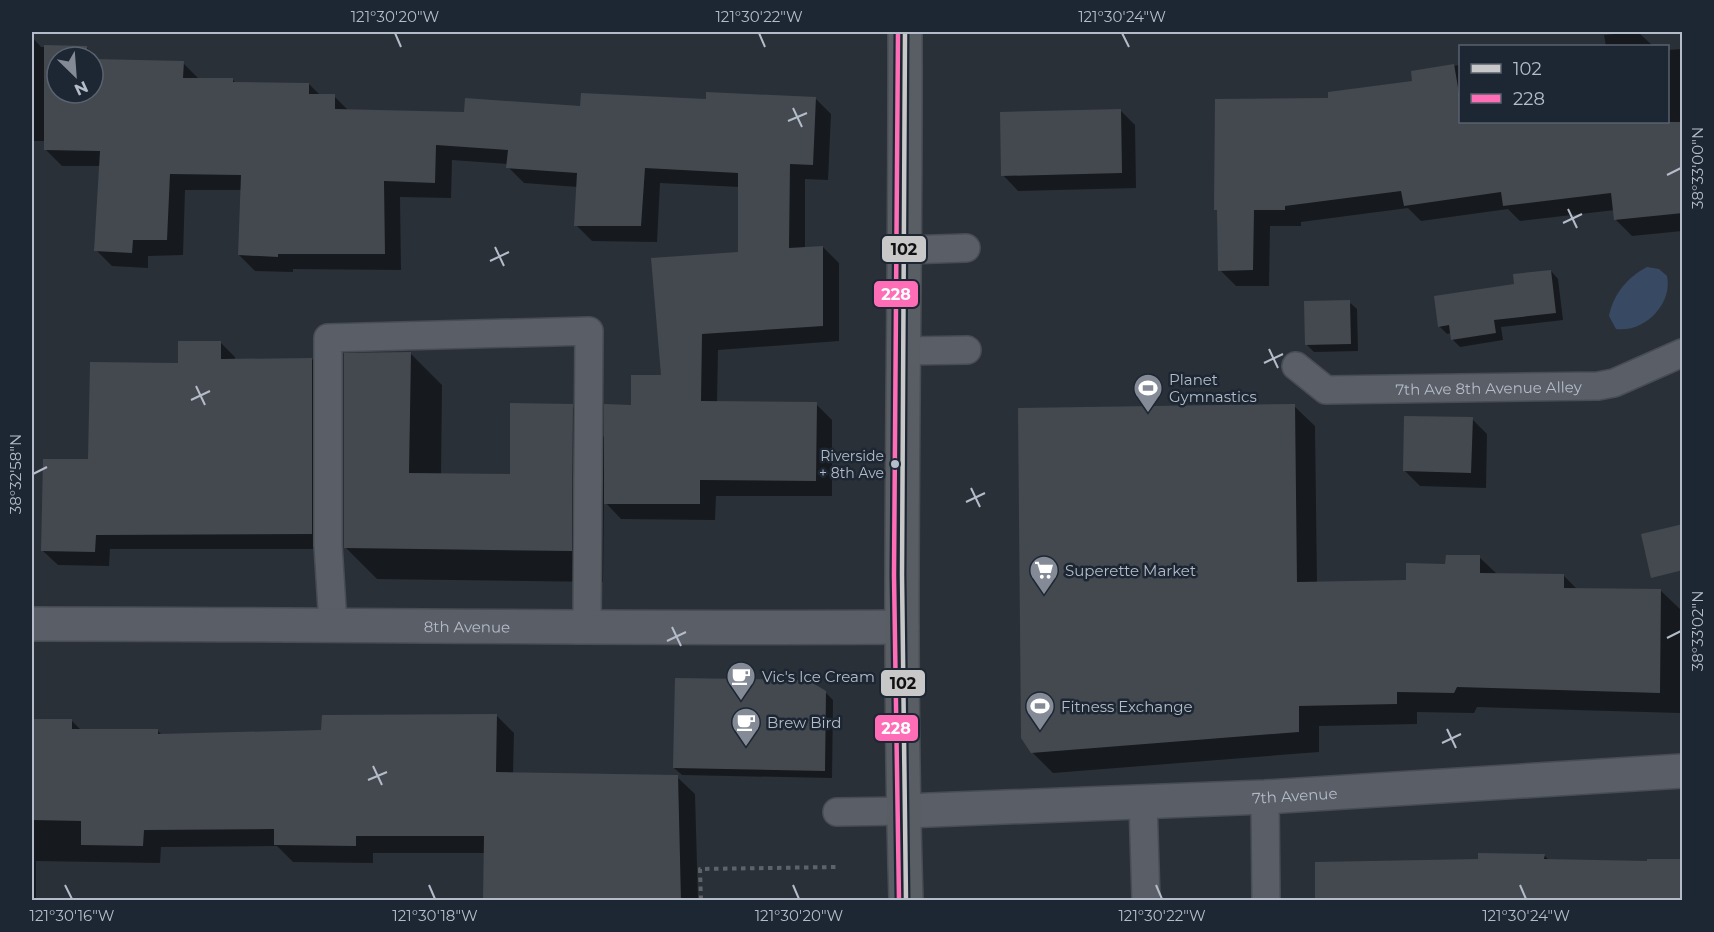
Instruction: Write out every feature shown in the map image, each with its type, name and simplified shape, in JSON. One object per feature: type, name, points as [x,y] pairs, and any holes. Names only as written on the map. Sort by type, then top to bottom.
[{"type":"main road","points":[[905,32],[906,250],[902,627],[906,900]]},
{"type":"street","name":"8th Avenue","points":[[32,624],[902,627]]},
{"type":"street","name":"7th Avenue","points":[[905,811],[1266,797],[1683,771]]},
{"type":"lane","points":[[906,250],[966,248]]},
{"type":"lane","points":[[333,624],[328,545],[328,338],[589,331],[587,627]]},
{"type":"lane","points":[[905,351],[966,350]]},
{"type":"lane","name":"7th Ave 8th Avenue Alley","points":[[1296,366],[1326,390],[1598,386],[1614,383],[1683,353]]},
{"type":"lane","points":[[1266,797],[1266,900]]},
{"type":"lane","points":[[1143,802],[1146,900]]},
{"type":"lane","points":[[837,812],[905,811]]},
{"type":"path","points":[[701,900],[700,869],[838,867]]},
{"type":"water","points":[[1647,267],[1659,269],[1667,276],[1666,297],[1661,306],[1646,321],[1626,329],[1616,329],[1609,316],[1614,300],[1628,281]]},
{"type":"building","points":[[44,45],[45,105],[105,105],[105,59],[184,61],[183,78],[233,78],[233,82],[309,83],[309,94],[335,94],[335,109],[464,112],[465,98],[580,106],[581,93],[706,99],[706,92],[816,97],[813,165],[790,164],[789,248],[823,246],[823,326],[702,334],[701,401],[817,402],[816,481],[700,480],[700,504],[604,504],[604,404],[631,405],[631,375],[661,375],[651,258],[738,252],[738,173],[645,168],[641,226],[574,226],[577,173],[506,168],[508,150],[436,145],[435,183],[384,181],[385,254],[278,254],[278,257],[238,255],[241,175],[170,174],[167,240],[133,240],[132,253],[94,251],[100,151],[44,150]]},
{"type":"building","points":[[1454,64],[1459,93],[1459,123],[1683,122],[1683,213],[1614,220],[1611,193],[1503,206],[1501,192],[1404,206],[1401,191],[1285,206],[1285,210],[1254,210],[1253,270],[1218,271],[1217,210],[1214,210],[1215,99],[1328,98],[1328,92],[1412,81],[1411,71]]},
{"type":"building","points":[[1121,109],[1122,173],[1001,176],[1000,112]]},
{"type":"building","points":[[1551,270],[1556,313],[1494,320],[1496,333],[1451,340],[1449,325],[1438,327],[1434,296],[1514,284],[1513,274]]},
{"type":"building","points":[[1350,300],[1351,344],[1305,345],[1304,301]]},
{"type":"building","points":[[178,341],[221,341],[221,359],[312,358],[312,534],[96,535],[95,552],[41,551],[43,459],[88,459],[90,362],[178,363]]},
{"type":"building","points":[[411,352],[409,473],[510,474],[510,403],[573,404],[572,551],[344,548],[344,353]]},
{"type":"building","points":[[1295,404],[1297,582],[1406,580],[1406,563],[1445,564],[1446,555],[1480,555],[1480,573],[1564,574],[1564,588],[1661,589],[1660,693],[1457,687],[1454,693],[1397,692],[1397,704],[1299,706],[1299,732],[1031,753],[1021,738],[1018,408]]},
{"type":"building","points":[[1404,416],[1473,417],[1471,473],[1403,471]]},
{"type":"building","points":[[1683,524],[1683,570],[1651,578],[1641,534]]},
{"type":"building","points":[[675,678],[808,680],[826,691],[825,771],[673,768]]},
{"type":"building","points":[[497,714],[496,772],[678,775],[681,900],[483,900],[484,836],[356,836],[356,846],[274,845],[274,829],[144,830],[143,846],[81,845],[81,821],[32,820],[32,719],[72,719],[72,729],[158,729],[158,734],[321,730],[322,715]]},
{"type":"building","points":[[1478,853],[1545,854],[1544,859],[1647,861],[1647,859],[1683,859],[1683,900],[1315,900],[1315,862],[1478,859]]},
{"type":"transit line","name":"228","points":[[898,32],[894,575],[899,900]]},
{"type":"transit line","name":"102","points":[[905,32],[902,575],[906,900]]},
{"type":"place","name":"Planet Gymnastics","points":[[1148,414]]},
{"type":"place","name":"Riverside + 8th Ave","points":[[895,464]]},
{"type":"place","name":"Superette Market","points":[[1044,596]]},
{"type":"place","name":"Vic's Ice Cream","points":[[741,702]]},
{"type":"place","name":"Fitness Exchange","points":[[1040,732]]},
{"type":"place","name":"Brew Bird","points":[[746,748]]}]
